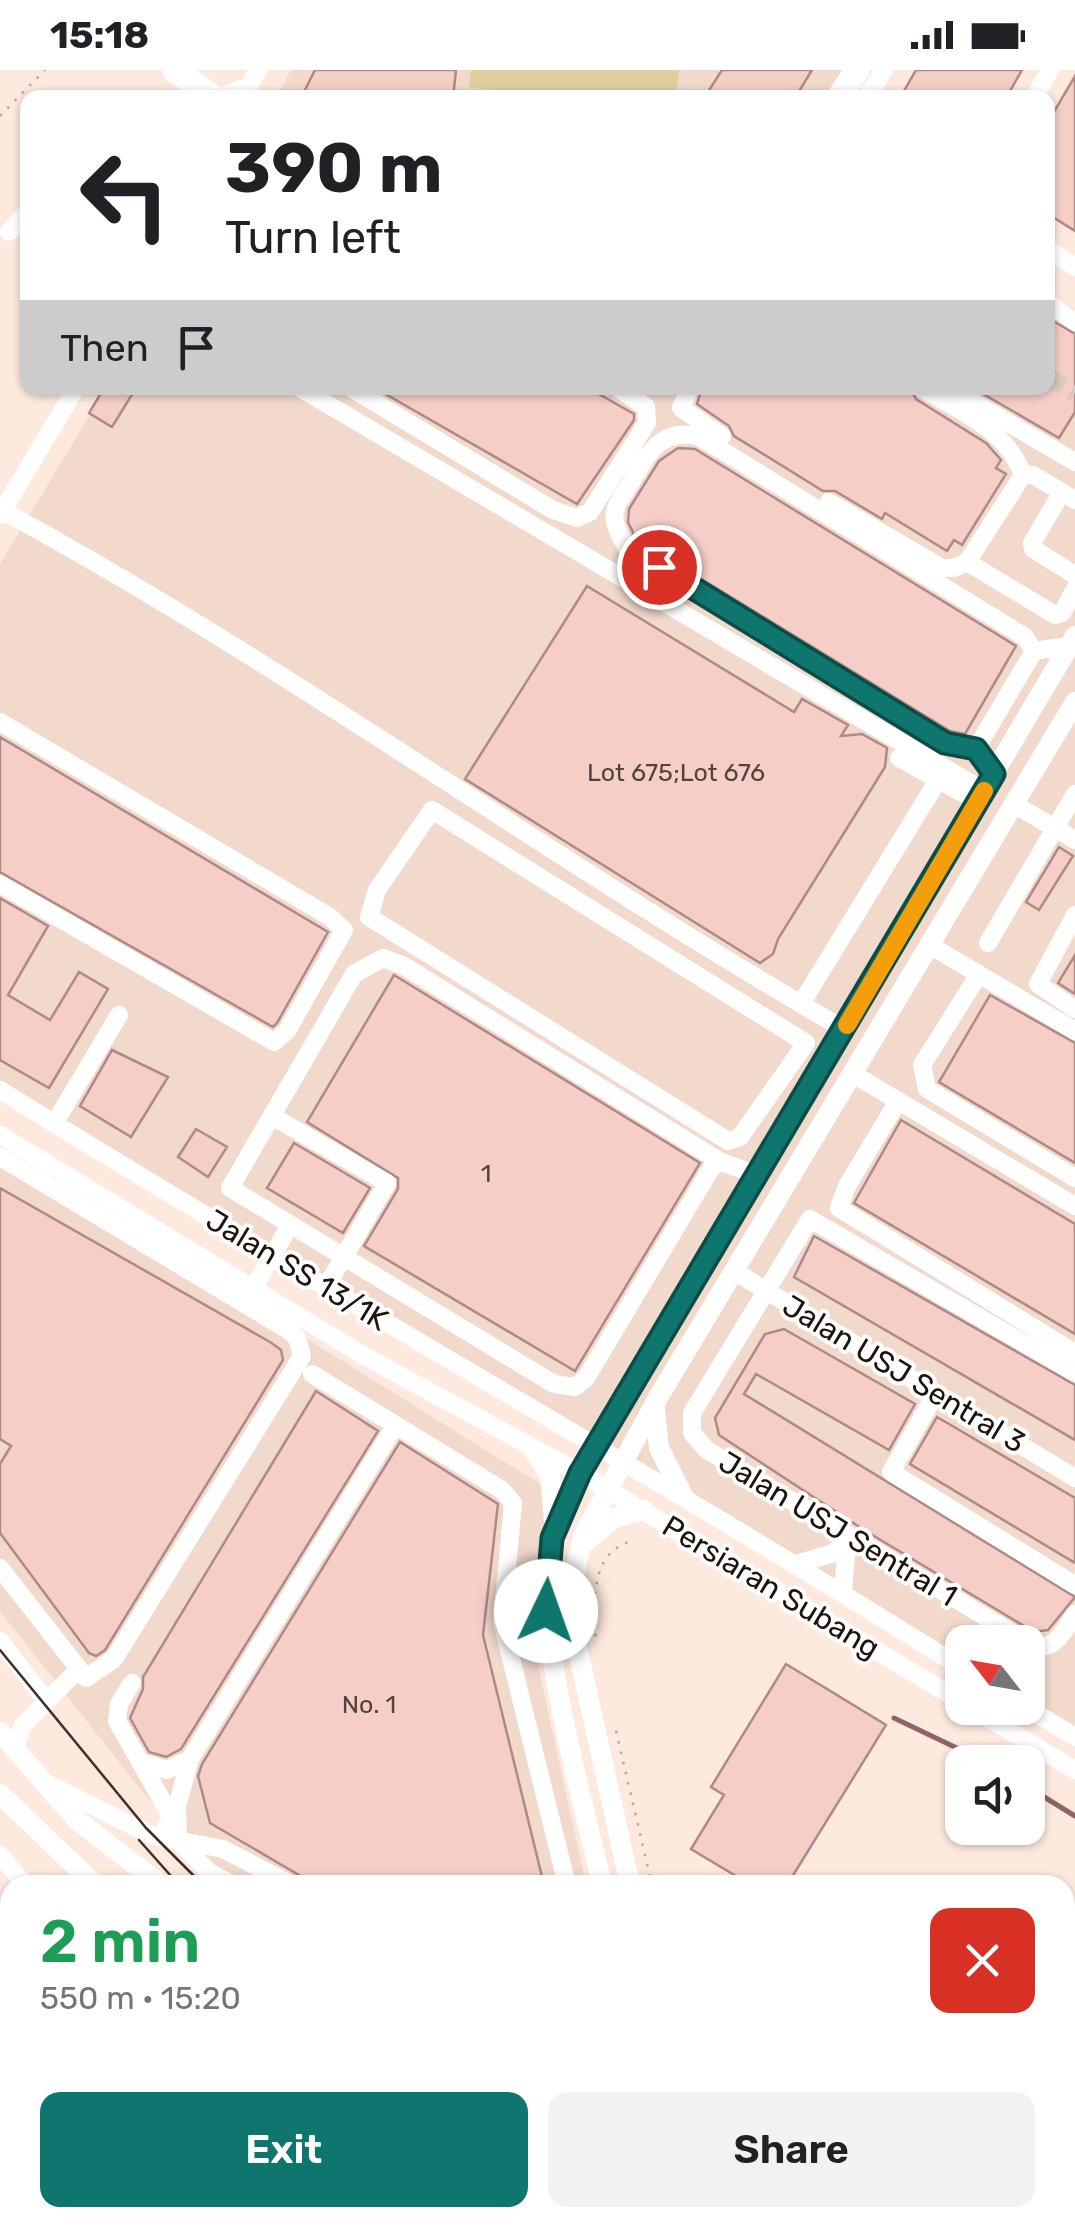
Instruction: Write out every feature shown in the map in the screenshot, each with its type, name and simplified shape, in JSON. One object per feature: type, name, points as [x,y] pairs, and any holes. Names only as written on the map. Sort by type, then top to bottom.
[{"type":"highway","points":[[175,70],[205,90]]},
{"type":"main road","points":[[552,1538],[596,1445],[1072,641]]},
{"type":"main road","points":[[628,1875],[574,1633],[572,1604],[578,1552],[622,1459],[1075,702]]},
{"type":"main road","points":[[659,1396],[654,1430],[683,1496]]},
{"type":"main road","points":[[532,1448],[550,1475],[555,1504],[546,1611],[600,1875]]},
{"type":"main road","points":[[578,1552],[614,1518],[644,1510]]},
{"type":"main road","points":[[7,1741],[77,1820],[148,1875]]},
{"type":"main road","points":[[0,1794],[85,1875]]},
{"type":"street","points":[[9,232],[20,220]]},
{"type":"street","points":[[72,395],[1,513],[116,575],[594,880],[844,1029]]},
{"type":"street","points":[[312,395],[985,789]]},
{"type":"street","points":[[364,395],[554,510],[577,518],[590,512],[647,423],[646,408],[628,395]]},
{"type":"street","points":[[685,395],[682,400],[686,414],[942,568],[967,562],[1023,475]]},
{"type":"street","points":[[933,395],[1000,436],[1014,451],[1023,475]]},
{"type":"street","points":[[961,395],[1075,462]]},
{"type":"street","points":[[976,749],[945,743],[627,548],[614,522],[614,510],[653,446],[667,436],[700,436],[1025,637],[1034,650]]},
{"type":"street","points":[[1023,475],[1033,475],[1069,496],[1032,548],[1075,575]]},
{"type":"street","points":[[967,562],[1055,615],[1062,613],[1075,589]]},
{"type":"street","points":[[985,789],[976,749],[1034,650],[1072,641]]},
{"type":"street","points":[[0,722],[330,917],[344,930],[287,1031],[274,1042],[0,884]]},
{"type":"street","points":[[899,758],[938,780],[985,789]]},
{"type":"street","points":[[801,1004],[938,780]]},
{"type":"street","points":[[988,942],[1075,794]]},
{"type":"street","points":[[1014,804],[1075,840]]},
{"type":"street","points":[[432,810],[806,1043],[749,1128],[728,1141],[369,917],[377,890],[432,810]]},
{"type":"street","points":[[1075,915],[1038,984],[1075,1009]]},
{"type":"street","points":[[931,946],[1075,1031]]},
{"type":"street","points":[[721,1162],[712,1167],[586,1378],[576,1386],[554,1384],[230,1188],[354,974],[383,958],[404,966],[721,1162],[755,1174]]},
{"type":"street","points":[[979,974],[922,1064],[927,1088],[1075,1178]]},
{"type":"street","points":[[54,1124],[120,1015]]},
{"type":"street","points":[[852,1074],[1075,1206]]},
{"type":"street","name":"Jalan SS 13/1K","points":[[0,1090],[596,1445]]},
{"type":"street","points":[[898,1101],[847,1186],[839,1208],[1075,1353]]},
{"type":"street","points":[[272,1116],[386,1183],[326,1287]]},
{"type":"street","points":[[749,1128],[775,1140]]},
{"type":"street","name":"Jalan SS 13/1K","points":[[0,1135],[249,1296],[580,1473]]},
{"type":"street","points":[[0,1157],[249,1296],[297,1338],[302,1356],[114,1659],[86,1678],[0,1568]]},
{"type":"street","points":[[766,1290],[810,1219],[1075,1373]]},
{"type":"street","points":[[249,1296],[290,1225]]},
{"type":"street","name":"Jalan USJ Sentral 3","points":[[734,1271],[1075,1478]]},
{"type":"street","name":"Jalan USJ Sentral 1","points":[[766,1290],[696,1404],[692,1433],[707,1450],[993,1625]]},
{"type":"street","points":[[312,1374],[502,1490],[514,1503],[502,1622],[565,1875]]},
{"type":"street","points":[[936,1393],[890,1472],[1075,1586]]},
{"type":"street","points":[[215,1875],[178,1840],[177,1806],[190,1759],[395,1426]]},
{"type":"street","name":"Persiaran Subang","points":[[596,1445],[945,1657]]},
{"type":"street","name":"Persiaran Subang","points":[[580,1473],[945,1692]]},
{"type":"street","points":[[796,1564],[834,1553],[849,1536]]},
{"type":"street","points":[[842,1592],[842,1558],[849,1536]]},
{"type":"street","name":"Jalan USJ Sentral 1","points":[[1045,1647],[1059,1640],[1075,1614]]},
{"type":"street","points":[[0,1641],[44,1700]]},
{"type":"street","points":[[7,1741],[44,1700],[79,1670]]},
{"type":"street","points":[[132,1683],[116,1713],[171,1816],[163,1830],[137,1829]]},
{"type":"street","points":[[1045,1718],[1075,1736]]},
{"type":"street","points":[[1000,1725],[1075,1770]]},
{"type":"street","points":[[140,1762],[168,1770],[190,1759]]},
{"type":"street","points":[[37,1778],[137,1829],[223,1849],[273,1875]]},
{"type":"street","points":[[0,1854],[17,1875]]},
{"type":"street","points":[[591,1875],[597,1864]]},
{"type":"path","points":[[25,90],[45,70]]},
{"type":"path","points":[[0,116],[20,96]]},
{"type":"path","points":[[599,1656],[593,1607],[601,1562],[618,1546],[631,1541]]},
{"type":"path","points":[[614,1725],[650,1875]]},
{"type":"shaded area","points":[[291,70],[868,70],[857,90],[280,90]]},
{"type":"shaded area","points":[[471,70],[679,70],[677,90],[469,87]]},
{"type":"shaded area","points":[[1055,297],[1075,310],[1075,1726],[1045,1708],[1045,1625],[945,1625],[945,1649],[0,1084],[0,564],[102,395],[1055,395]]},
{"type":"shaded area","points":[[0,1148],[553,1492],[531,1633],[584,1875],[219,1875],[145,1795],[0,1611]]},
{"type":"building","points":[[315,70],[456,70],[454,90],[305,90]]},
{"type":"building","points":[[722,70],[812,70],[800,90],[709,90]]},
{"type":"building","points":[[916,70],[1022,70],[1011,90],[905,90]]},
{"type":"building","points":[[1075,76],[1075,231],[1055,218],[1055,110]]},
{"type":"building","points":[[1055,322],[1075,334],[1075,412],[1059,438],[985,395],[1055,395]]},
{"type":"building","points":[[100,395],[132,395],[112,427],[89,413]]},
{"type":"building","points":[[387,395],[600,395],[634,414],[634,420],[577,504]]},
{"type":"building","points":[[700,395],[914,395],[986,443],[1001,460],[996,468],[1006,474],[962,545],[954,540],[947,551],[885,513],[882,519],[835,491],[823,491],[734,436],[729,426],[697,404]]},
{"type":"building","points":[[678,448],[695,449],[1016,646],[965,734],[950,731],[636,539],[628,522],[629,509],[659,461]]},
{"type":"building","points":[[587,586],[794,712],[802,699],[848,725],[841,736],[862,734],[887,748],[885,767],[778,939],[773,954],[760,963],[465,779]]},
{"type":"building","points":[[0,737],[328,932],[273,1027],[0,872]]},
{"type":"building","points":[[1059,847],[1073,856],[1039,910],[1026,902]]},
{"type":"building","points":[[0,898],[48,926],[8,995],[50,1020],[79,972],[108,989],[49,1088],[0,1060]]},
{"type":"building","points":[[1075,955],[1075,994],[1058,983]]},
{"type":"building","points":[[394,975],[700,1163],[575,1371],[364,1246],[398,1189],[398,1178],[307,1122]]},
{"type":"building","points":[[990,995],[1075,1043],[1075,1163],[939,1082]]},
{"type":"building","points":[[112,1050],[168,1077],[131,1137],[80,1106]]},
{"type":"building","points":[[901,1120],[1075,1224],[1075,1334],[854,1203]]},
{"type":"building","points":[[196,1129],[227,1147],[208,1177],[178,1157]]},
{"type":"building","points":[[294,1143],[370,1188],[343,1233],[267,1188]]},
{"type":"building","points":[[0,1188],[281,1350],[283,1360],[105,1650],[96,1656],[89,1653],[0,1533],[0,1464],[11,1446],[0,1439]]},
{"type":"building","points":[[814,1236],[1075,1385],[1075,1440],[794,1277]]},
{"type":"building","points":[[784,1329],[915,1404],[889,1450],[756,1374],[744,1394],[1075,1597],[1048,1630],[1045,1625],[1022,1625],[864,1530],[719,1435],[715,1418],[765,1334]]},
{"type":"building","points":[[316,1391],[378,1431],[181,1749],[166,1757],[149,1752],[130,1718],[143,1689],[143,1677]]},
{"type":"building","points":[[937,1417],[1075,1498],[1075,1563],[910,1464]]},
{"type":"building","points":[[400,1442],[498,1504],[483,1635],[542,1875],[299,1875],[210,1823],[198,1776]]},
{"type":"building","points":[[786,1664],[886,1725],[793,1875],[734,1875],[691,1849],[724,1795],[711,1787]]},
{"type":"waterway","points":[[894,1718],[950,1745]]},
{"type":"waterway","points":[[1045,1797],[1075,1816]]},
{"type":"tunnel","points":[[1055,381],[1075,393]]},
{"type":"tram line","points":[[0,1650],[146,1828],[193,1875]]},
{"type":"tram line","points":[[139,1840],[170,1875]]},
{"type":"slow traffic","points":[[847,1025],[984,791]]},
{"type":"route","points":[[546,1611],[552,1538],[580,1473],[994,774],[976,749],[945,743],[659,567]]}]
